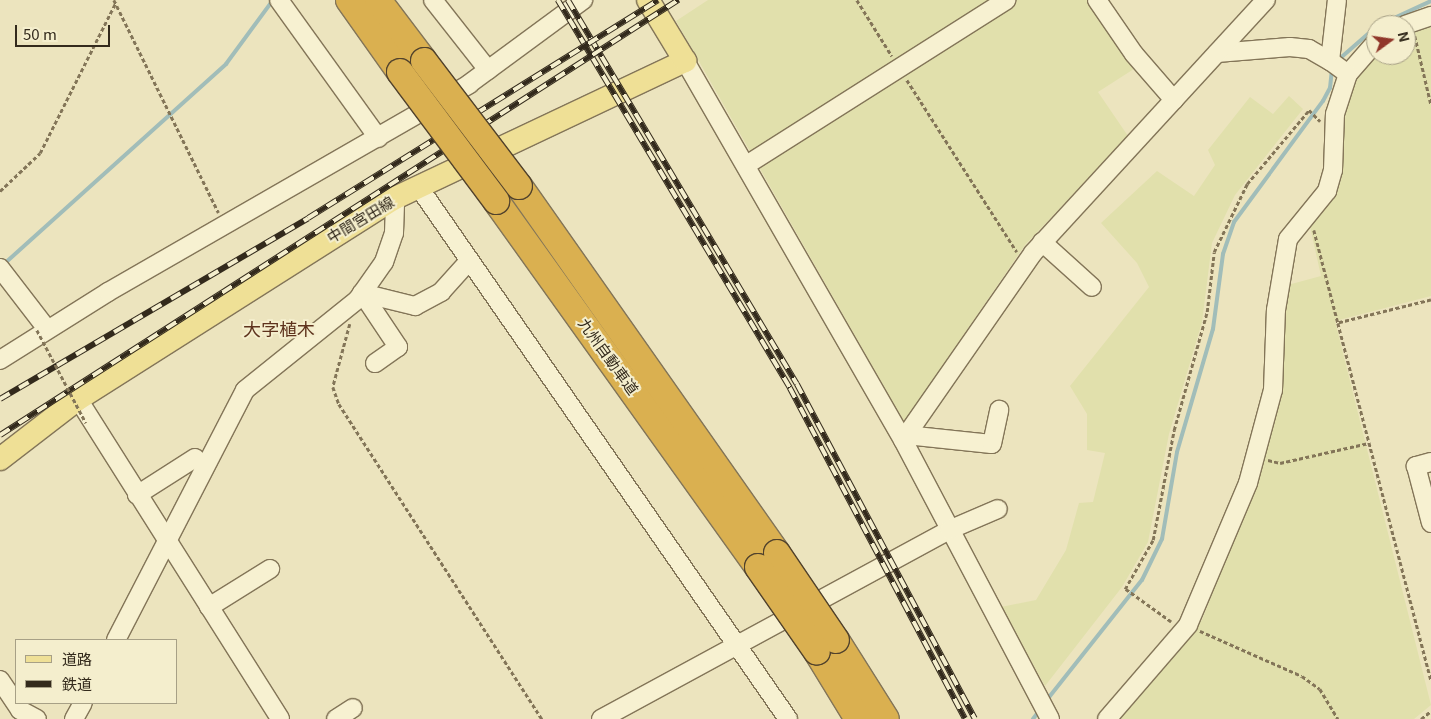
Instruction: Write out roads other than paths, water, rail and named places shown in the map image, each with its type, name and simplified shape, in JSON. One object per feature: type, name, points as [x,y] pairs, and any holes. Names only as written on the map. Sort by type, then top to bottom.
[{"type":"highway","name":"九州自動車道","points":[[349,0],[496,201],[768,560]]},
{"type":"highway","name":"九州自動車道","points":[[378,0],[427,59],[459,108],[519,186],[827,646],[886,719]]},
{"type":"highway","points":[[399,0],[427,59]]},
{"type":"highway","name":"九州自動車道","points":[[827,646],[858,719]]},
{"type":"main road","points":[[648,0],[685,62]]},
{"type":"main road","name":"中間宮田線","points":[[0,459],[78,399],[395,198],[685,62]]},
{"type":"street","points":[[279,0],[378,138]]},
{"type":"street","points":[[344,0],[372,32]]},
{"type":"street","points":[[433,0],[488,70]]},
{"type":"street","points":[[0,358],[42,329],[226,228],[378,138],[488,70],[583,0]]},
{"type":"street","points":[[748,164],[1006,0]]},
{"type":"street","points":[[1097,0],[1174,100]]},
{"type":"street","points":[[905,438],[1024,264],[1042,242],[1266,0]]},
{"type":"street","points":[[1330,61],[1337,0]]},
{"type":"street","points":[[1416,21],[1431,16]]},
{"type":"street","points":[[1217,52],[1290,48],[1309,49],[1348,74]]},
{"type":"street","points":[[1108,719],[1188,625],[1256,458],[1273,390],[1276,310],[1288,239],[1308,209],[1327,192],[1333,170],[1334,128],[1348,74],[1366,53]]},
{"type":"street","points":[[685,62],[748,164],[905,438],[950,530],[1050,718]]},
{"type":"street","points":[[418,186],[739,644],[788,719]]},
{"type":"street","points":[[116,639],[166,540],[246,390],[360,296],[384,262],[394,232],[395,198]]},
{"type":"street","points":[[1042,242],[1092,287]]},
{"type":"street","points":[[360,296],[415,306],[441,292],[469,261]]},
{"type":"street","points":[[0,268],[42,329]]},
{"type":"street","points":[[360,296],[398,347],[375,364]]},
{"type":"street","points":[[78,399],[209,607],[274,717]]},
{"type":"street","points":[[905,438],[992,444],[999,410]]},
{"type":"street","points":[[137,495],[195,458]]},
{"type":"street","points":[[1431,462],[1416,466],[1431,523]]},
{"type":"street","points":[[601,719],[950,530],[998,509]]},
{"type":"street","points":[[209,607],[270,569]]},
{"type":"street","points":[[0,680],[15,702]]},
{"type":"street","points":[[16,704],[20,710],[37,719]]},
{"type":"street","points":[[74,719],[82,704]]},
{"type":"street","points":[[336,719],[353,708]]},
{"type":"waterway","points":[[4,264],[226,64],[273,0]]},
{"type":"waterway","points":[[1401,15],[1431,1]]},
{"type":"waterway","points":[[1337,61],[1366,36]]},
{"type":"waterway","points":[[1046,701],[1142,580],[1162,539],[1177,452],[1213,329],[1223,254],[1234,222],[1323,101],[1330,88],[1332,69]]},
{"type":"waterway","points":[[1033,719],[1039,711]]},
{"type":"railway","points":[[558,0],[790,388],[965,719]]},
{"type":"railway","points":[[568,0],[797,384],[975,719]]},
{"type":"railway","points":[[0,399],[308,218],[658,0]]},
{"type":"railway","points":[[0,435],[678,0]]},
{"type":"district","name":"大字植木","points":[[279,328]]}]
